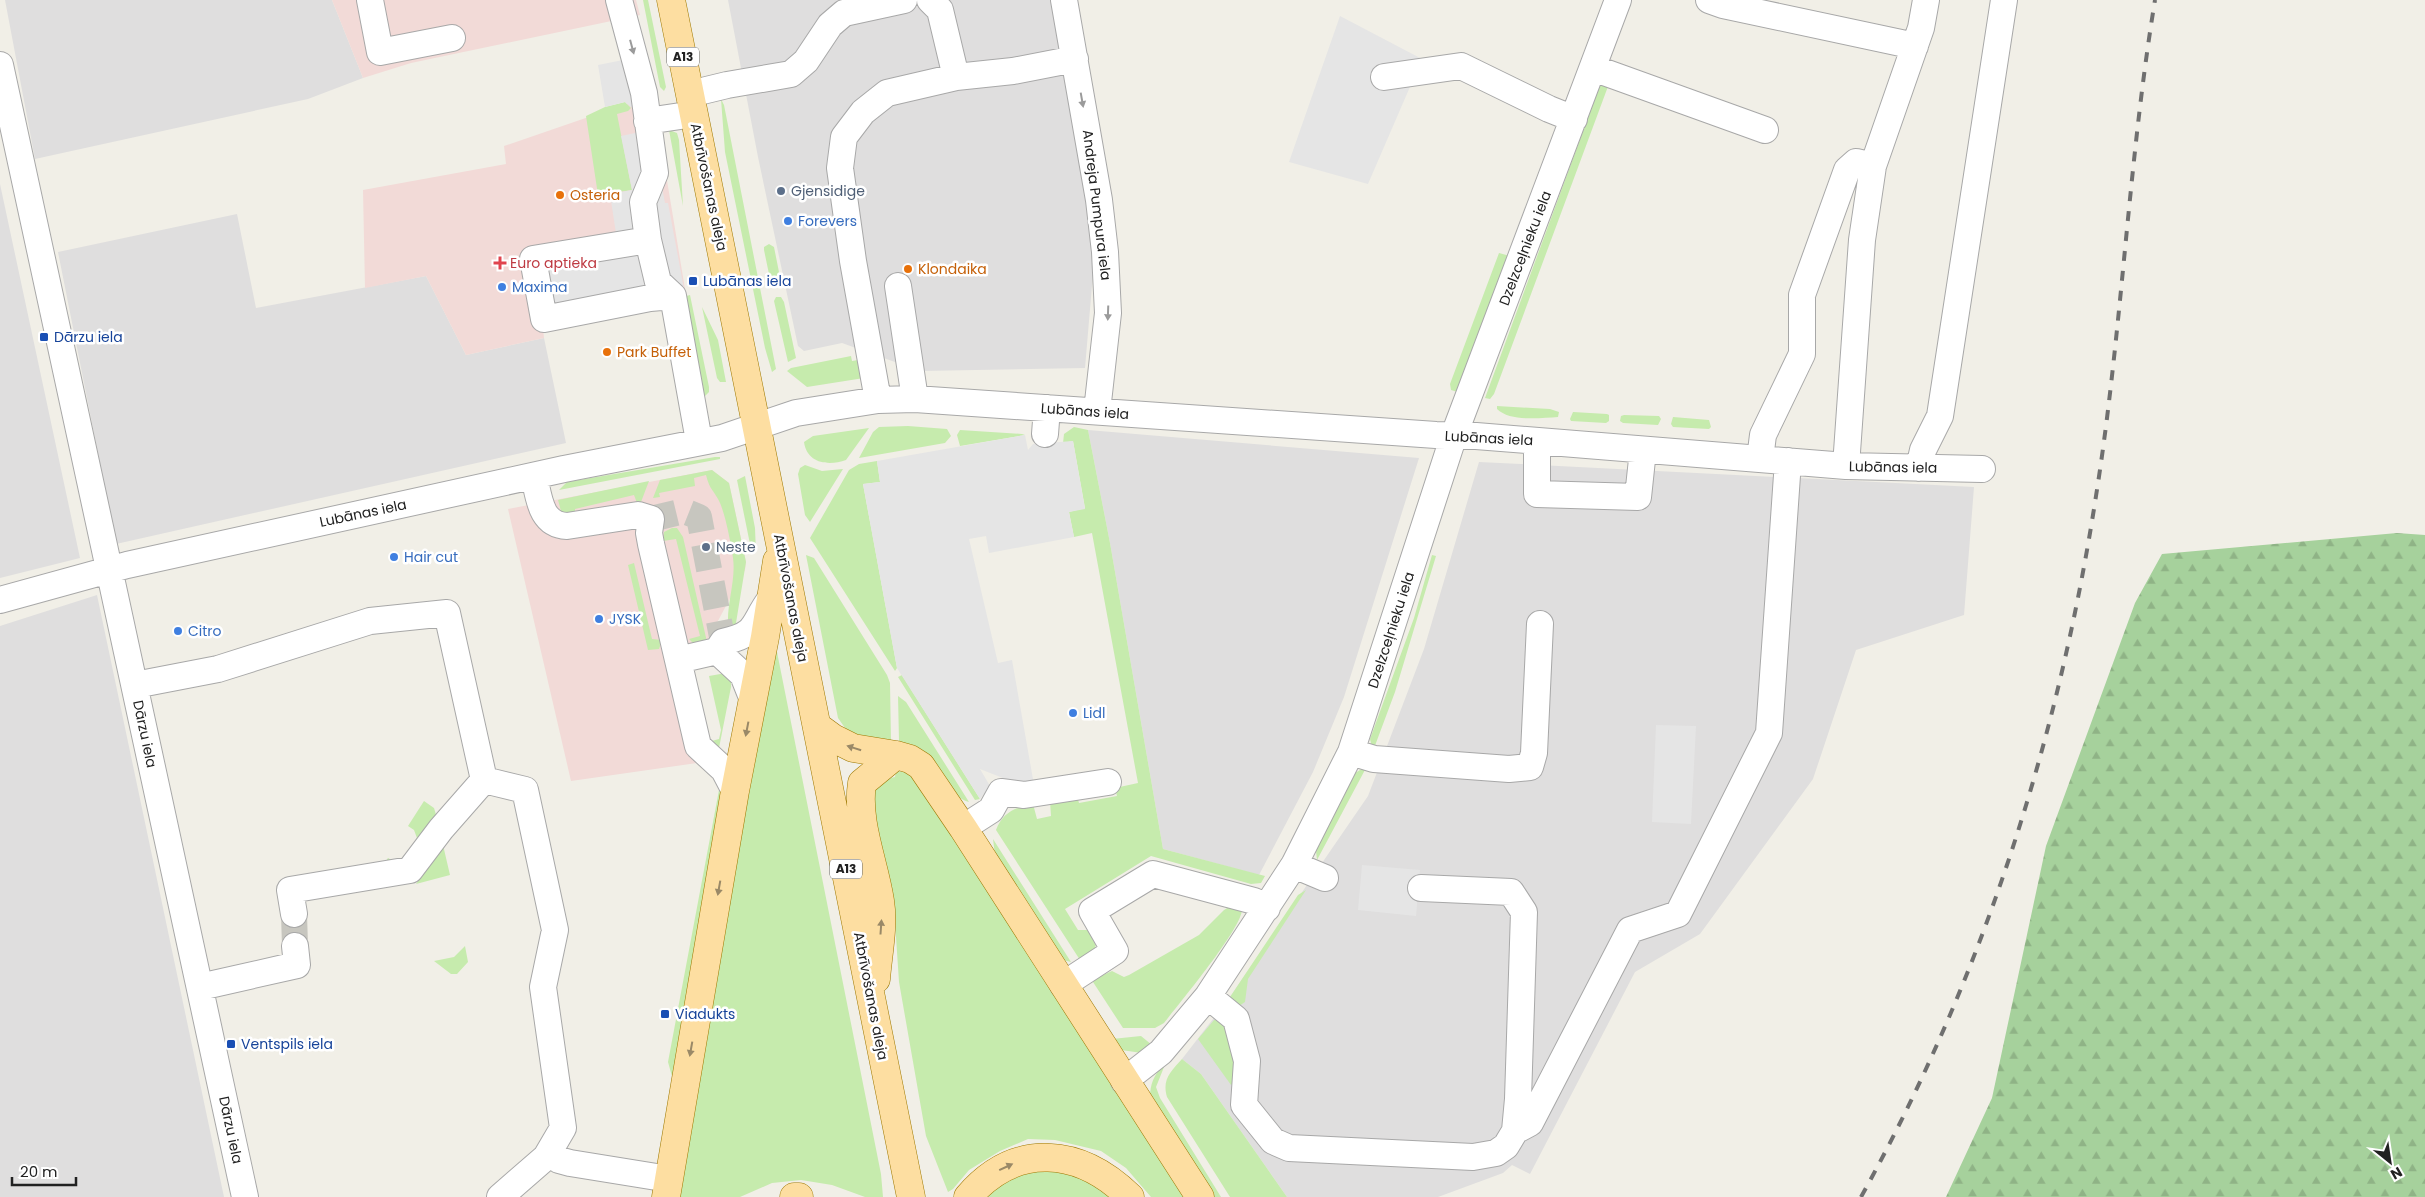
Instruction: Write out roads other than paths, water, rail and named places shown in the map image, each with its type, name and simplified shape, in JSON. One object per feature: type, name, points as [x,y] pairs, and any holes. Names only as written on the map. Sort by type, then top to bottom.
[{"type":"main road","name":"Atbrīvošanas aleja","points":[[671,0],[911,1197]]},
{"type":"main road","points":[[667,1188],[735,791],[780,543]]},
{"type":"main road","points":[[818,727],[852,748],[896,755],[910,759],[921,766],[963,828],[1200,1197]]},
{"type":"main road","points":[[873,1010],[882,921],[860,795],[862,783],[896,755]]},
{"type":"main road","points":[[968,1197],[982,1183],[1003,1168],[1033,1159],[1051,1157],[1082,1163],[1102,1173],[1130,1197]]},
{"type":"main road","points":[[794,1197],[799,1197]]},
{"type":"street","points":[[370,0],[380,52],[452,38]]},
{"type":"street","points":[[618,0],[644,93],[655,173],[643,202],[648,240],[658,282],[673,296],[699,441]]},
{"type":"street","points":[[647,120],[692,104],[726,85],[791,74],[806,61],[830,25],[844,13],[904,0]]},
{"type":"street","points":[[930,0],[940,10],[956,77]]},
{"type":"street","name":"Andreja Pumpura iela","points":[[1064,0],[1076,59],[1106,252],[1108,313],[1096,411]]},
{"type":"street","name":"Dzelzceļnieku iela","points":[[1124,1081],[1161,1052],[1208,996],[1294,865],[1351,752],[1454,435],[1618,0]]},
{"type":"street","points":[[1846,466],[1862,240],[1873,166],[1922,28],[1926,0]]},
{"type":"street","points":[[1919,468],[1923,450],[1940,416],[2004,0]]},
{"type":"street","points":[[1719,2],[1915,46]]},
{"type":"street","points":[[878,400],[853,261],[840,168],[844,137],[863,112],[887,93],[956,77],[1012,71],[1076,59]]},
{"type":"street","name":"Dārzu iela","points":[[0,65],[8,145],[110,570],[245,1197]]},
{"type":"street","points":[[1384,77],[1461,66],[1549,109],[1574,119]]},
{"type":"street","points":[[1593,68],[1765,130]]},
{"type":"street","points":[[1760,459],[1764,435],[1802,354],[1802,295],[1847,170],[1856,162],[1873,166]]},
{"type":"street","points":[[648,240],[533,259],[544,319],[650,298],[673,296]]},
{"type":"street","points":[[898,286],[914,399]]},
{"type":"street","name":"Lubānas iela","points":[[0,600],[110,570],[534,476],[699,441],[722,438],[796,413],[878,400],[914,399],[1454,435],[1846,466],[1982,469]]},
{"type":"street","points":[[1045,434],[1047,408]]},
{"type":"street","points":[[1537,441],[1537,494],[1638,497],[1643,450]]},
{"type":"street","points":[[1515,1131],[1530,1123],[1630,930],[1678,914],[1769,734],[1788,461]]},
{"type":"street","points":[[534,476],[543,511],[550,522],[558,525],[567,526],[638,515],[651,519],[649,533],[651,544],[698,746],[724,770],[735,791]]},
{"type":"street","points":[[678,660],[720,647],[751,632],[760,612],[771,598]]},
{"type":"street","points":[[135,685],[218,669],[370,621],[447,613],[484,780]]},
{"type":"street","points":[[1351,752],[1374,759],[1509,770],[1530,766],[1534,753],[1540,624]]},
{"type":"street","points":[[720,647],[743,675],[753,700]]},
{"type":"street","points":[[294,914],[290,890],[410,870],[441,829],[484,780]]},
{"type":"street","points":[[484,780],[525,790],[554,930],[543,987],[563,1128],[549,1152],[518,1184],[500,1197]]},
{"type":"street","points":[[963,828],[991,810],[1000,792],[1024,796],[1108,782]]},
{"type":"street","points":[[1294,865],[1325,878]]},
{"type":"street","points":[[1063,985],[1115,951],[1092,911],[1153,874],[1254,901],[1267,908]]},
{"type":"street","points":[[1208,996],[1236,1019],[1247,1061],[1244,1105],[1273,1141],[1289,1148],[1473,1157],[1496,1153],[1506,1146],[1515,1131],[1518,1099],[1524,912],[1512,892],[1421,888]]},
{"type":"street","points":[[200,987],[296,965],[295,946]]},
{"type":"street","points":[[549,1152],[560,1160],[667,1188]]},
{"type":"tunnel","points":[[651,519],[684,511],[699,517],[723,642]]},
{"type":"tunnel","points":[[294,914],[295,946]]},
{"type":"railway","points":[[1861,1197],[1904,1114],[1943,1030],[1979,944],[2010,857],[2037,768],[2060,679],[2080,588],[2105,434],[2138,124],[2155,0]]},
{"type":"place","name":"Gjensidige","points":[[781,191]]},
{"type":"place","name":"Osteria","points":[[560,195]]},
{"type":"place","name":"Forevers","points":[[788,221]]},
{"type":"place","name":"Euro aptieka","points":[[500,263]]},
{"type":"place","name":"Klondaika","points":[[908,269]]},
{"type":"place","name":"Lubānas iela","points":[[693,281]]},
{"type":"place","name":"Maxima","points":[[502,287]]},
{"type":"place","name":"Dārzu iela","points":[[44,337]]},
{"type":"place","name":"Park Buffet","points":[[607,352]]},
{"type":"place","name":"Neste","points":[[706,547]]},
{"type":"place","name":"Hair cut","points":[[394,557]]},
{"type":"place","name":"JYSK","points":[[599,619]]},
{"type":"place","name":"Citro","points":[[178,631]]},
{"type":"place","name":"Lidl","points":[[1073,713]]},
{"type":"place","name":"Viadukts","points":[[665,1014]]},
{"type":"place","name":"Ventspils iela","points":[[231,1044]]}]
